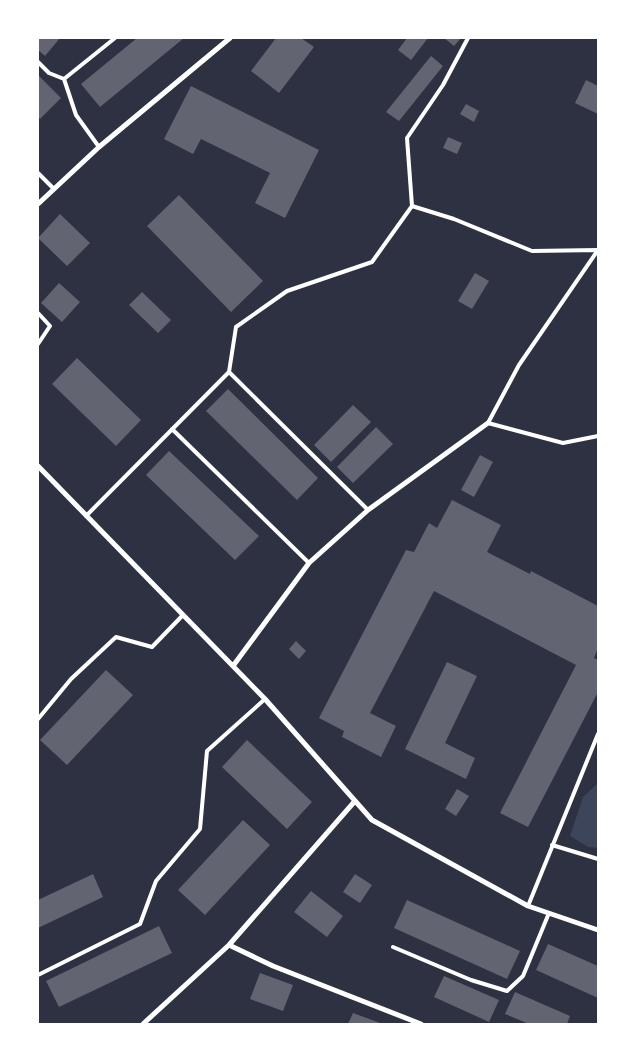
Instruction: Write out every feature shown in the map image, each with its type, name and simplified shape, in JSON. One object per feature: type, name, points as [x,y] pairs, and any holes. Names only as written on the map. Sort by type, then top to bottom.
[{"type":"street","points":[[38,204],[99,147],[229,38]]},
{"type":"street","points":[[233,666],[309,563],[368,510],[488,423]]},
{"type":"street","points":[[38,466],[265,699],[372,820],[528,906],[598,930]]},
{"type":"street","points":[[143,1024],[229,945],[355,801]]},
{"type":"street","points":[[229,945],[274,966],[421,1024]]},
{"type":"lane","points":[[64,80],[114,38]]},
{"type":"lane","points":[[86,516],[229,372],[236,327],[286,291],[372,262],[412,206],[407,138],[443,85],[468,38]]},
{"type":"lane","points":[[38,62],[49,73],[64,80],[76,115],[99,147]]},
{"type":"lane","points":[[38,173],[54,189]]},
{"type":"lane","points":[[412,206],[454,219],[532,251],[598,250],[519,365],[488,423],[563,443],[598,436]]},
{"type":"lane","points":[[38,313],[50,326],[38,344]]},
{"type":"lane","points":[[229,372],[368,510]]},
{"type":"lane","points":[[172,429],[309,563]]},
{"type":"lane","points":[[38,719],[71,679],[116,637],[152,647],[183,615]]},
{"type":"lane","points":[[38,975],[140,924],[156,881],[200,829],[207,751],[265,699]]},
{"type":"lane","points":[[528,906],[598,734]]},
{"type":"lane","points":[[552,845],[598,858]]},
{"type":"lane","points":[[393,947],[471,980],[506,991],[523,976],[550,913]]},
{"type":"shaded area","points":[[598,783],[598,848],[588,847],[570,836],[583,797]]},
{"type":"building","points":[[38,38],[60,38],[45,56],[38,50]]},
{"type":"building","points":[[137,38],[184,38],[100,107],[81,84]]},
{"type":"building","points":[[276,38],[301,38],[314,47],[279,93],[251,71]]},
{"type":"building","points":[[407,38],[428,38],[411,60],[398,50]]},
{"type":"building","points":[[444,38],[461,38],[454,46]]},
{"type":"building","points":[[431,56],[443,66],[399,121],[386,112]]},
{"type":"building","points":[[38,75],[61,98],[40,119],[38,116]]},
{"type":"building","points":[[586,80],[598,86],[598,114],[575,103]]},
{"type":"building","points":[[191,86],[319,150],[285,218],[255,203],[270,173],[201,139],[193,154],[164,139]]},
{"type":"building","points":[[466,104],[479,111],[474,122],[460,114]]},
{"type":"building","points":[[448,137],[462,143],[457,154],[443,148]]},
{"type":"building","points":[[179,195],[263,281],[231,312],[147,226]]},
{"type":"building","points":[[60,214],[90,243],[67,266],[38,238]]},
{"type":"building","points":[[475,273],[489,281],[472,309],[458,301]]},
{"type":"building","points":[[59,283],[80,302],[62,322],[41,303]]},
{"type":"building","points":[[142,292],[171,320],[158,333],[129,305]]},
{"type":"building","points":[[77,358],[141,420],[116,446],[52,384]]},
{"type":"building","points":[[228,389],[318,478],[297,500],[206,411]]},
{"type":"building","points":[[353,405],[371,422],[331,462],[314,445]]},
{"type":"building","points":[[376,427],[393,444],[353,483],[337,467]]},
{"type":"building","points":[[169,451],[259,536],[235,560],[146,475]]},
{"type":"building","points":[[480,455],[493,462],[474,497],[461,490]]},
{"type":"building","points":[[452,500],[501,525],[487,552],[530,574],[531,571],[598,606],[598,648],[594,658],[598,660],[598,692],[528,827],[500,813],[576,665],[434,591],[370,713],[396,726],[381,757],[342,737],[344,731],[319,718],[406,550],[414,552],[429,523],[437,528]]},
{"type":"building","points":[[296,641],[306,651],[299,659],[289,649]]},
{"type":"building","points":[[447,662],[477,676],[445,743],[475,758],[466,779],[405,749]]},
{"type":"building","points":[[106,670],[133,695],[67,765],[40,740]]},
{"type":"building","points":[[247,740],[312,802],[287,829],[222,767]]},
{"type":"building","points":[[457,789],[469,796],[456,816],[445,809]]},
{"type":"building","points":[[243,820],[270,845],[205,915],[178,890]]},
{"type":"building","points":[[93,874],[103,897],[38,928],[38,900]]},
{"type":"building","points":[[355,874],[372,885],[360,903],[343,892]]},
{"type":"building","points":[[311,891],[343,916],[327,937],[294,912]]},
{"type":"building","points":[[407,900],[520,951],[507,979],[394,928]]},
{"type":"building","points":[[159,926],[172,953],[59,1007],[46,981]]},
{"type":"building","points":[[548,944],[598,966],[598,998],[536,970]]},
{"type":"building","points":[[260,973],[293,985],[283,1011],[250,999]]},
{"type":"building","points":[[444,976],[499,1000],[489,1022],[434,997]]},
{"type":"building","points":[[515,992],[570,1016],[567,1024],[529,1024],[505,1014]]},
{"type":"building","points":[[353,1013],[383,1024],[348,1024]]}]
